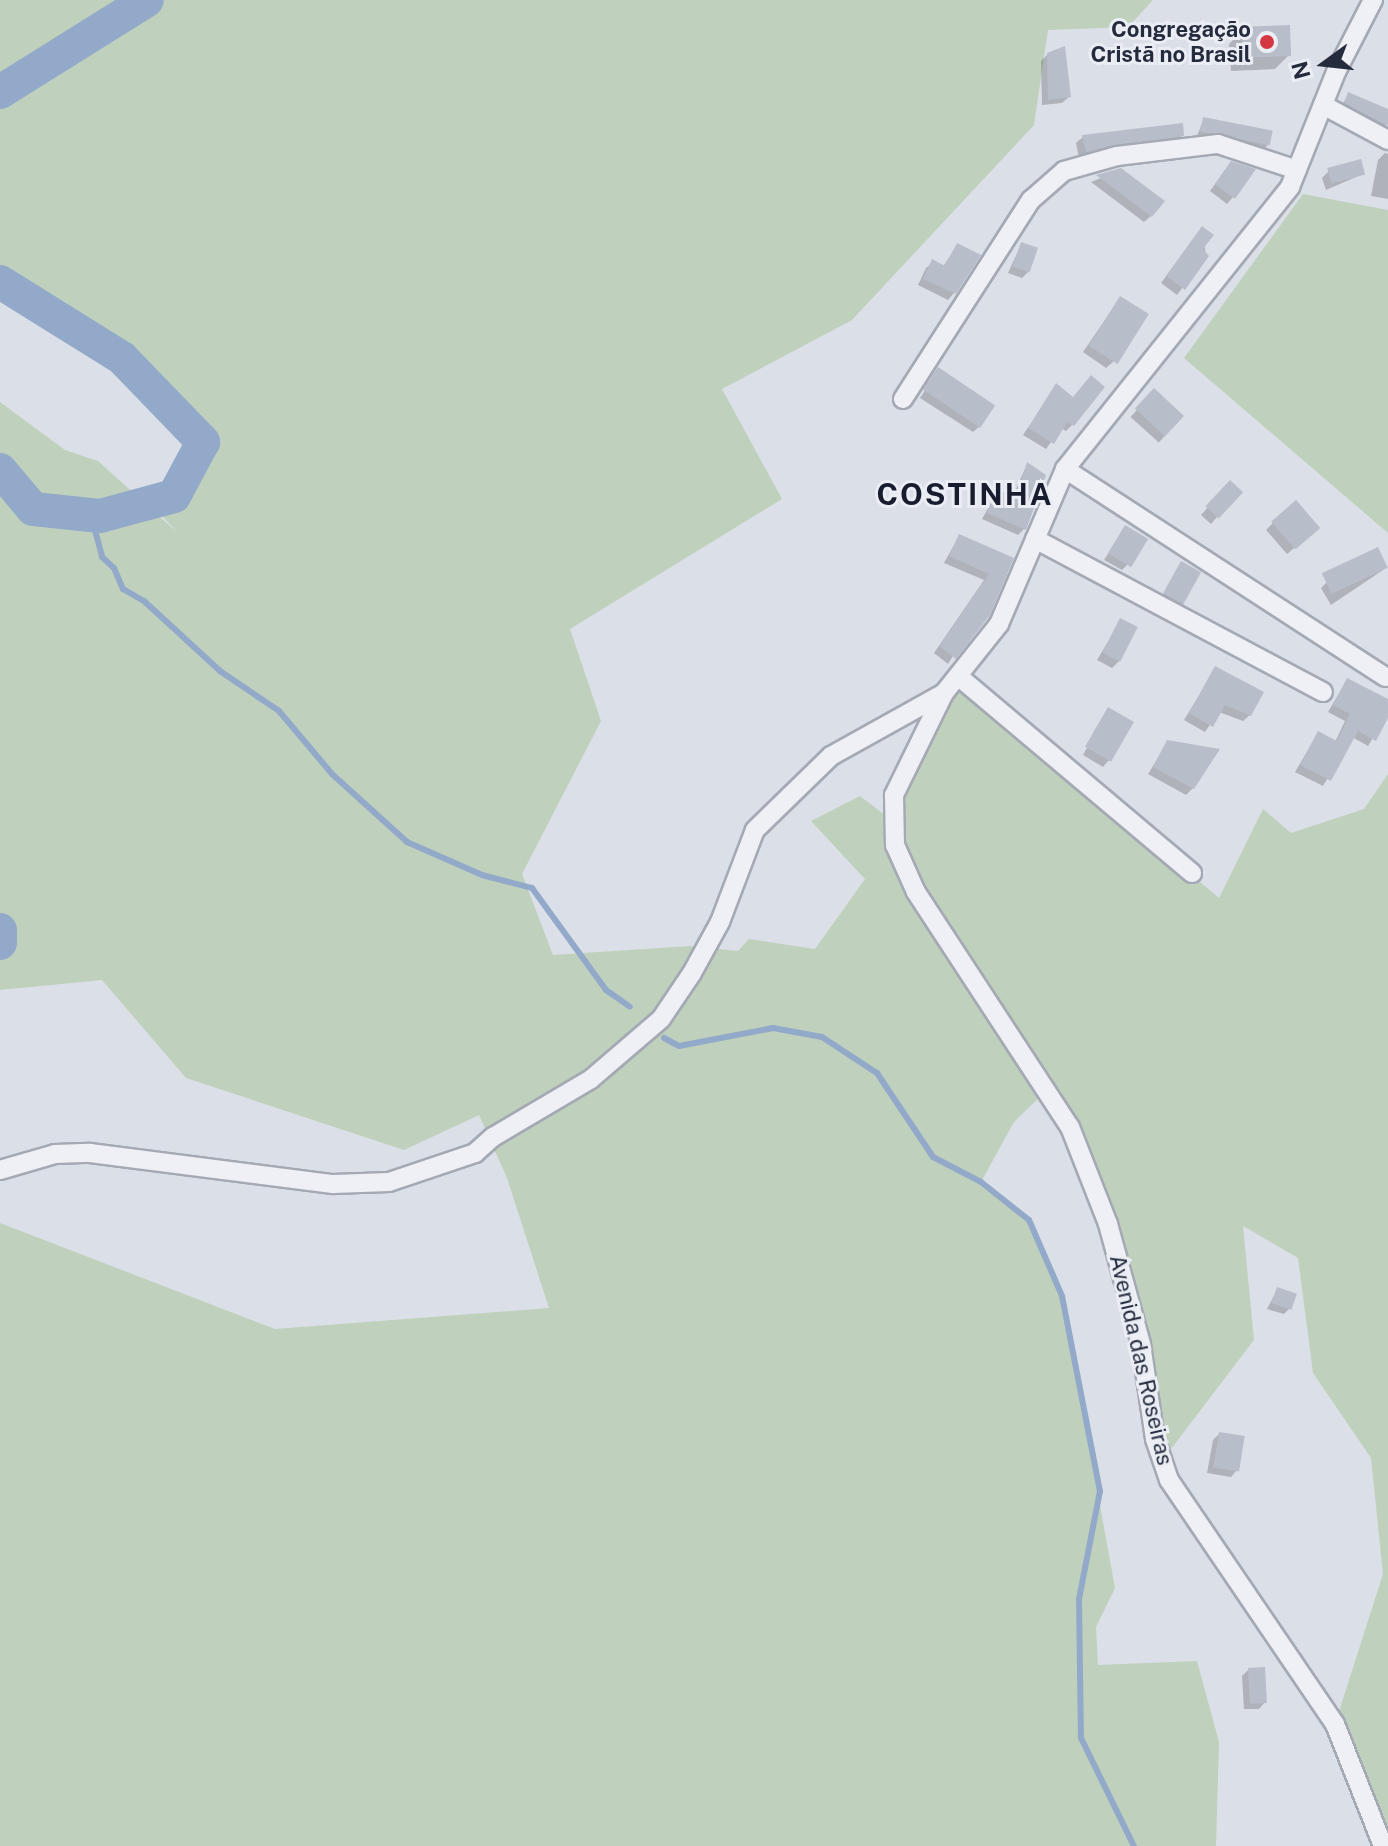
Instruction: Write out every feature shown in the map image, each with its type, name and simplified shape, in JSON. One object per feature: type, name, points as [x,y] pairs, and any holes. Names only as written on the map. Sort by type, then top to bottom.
[{"type":"street","points":[[0,1170],[55,1154],[90,1153],[333,1184],[389,1182],[435,1171],[475,1153],[591,1079],[661,1019],[720,922],[755,830],[831,756],[944,693],[999,624],[1065,469],[1128,386],[1237,258],[1297,170],[1323,105],[1373,0]]},
{"type":"street","points":[[1323,105],[1388,140]]},
{"type":"street","points":[[903,399],[1031,200],[1064,171],[1117,156],[1218,144],[1245,149],[1297,170]]},
{"type":"street","points":[[1065,469],[1385,677]]},
{"type":"street","points":[[1035,539],[1323,692]]},
{"type":"street","points":[[958,676],[1192,873]]},
{"type":"street","name":"Avenida das Roseiras","points":[[944,693],[894,795],[895,845],[916,892],[1070,1127],[1113,1239],[1141,1344],[1155,1439],[1169,1480],[1335,1724],[1383,1846]]},
{"type":"green space","points":[[0,0],[1153,0],[1128,27],[1048,30],[1034,125],[852,320],[722,389],[782,499],[570,629],[601,721],[522,874],[553,955],[690,946],[738,951],[749,939],[815,949],[865,879],[811,821],[860,796],[890,819],[958,676],[1219,898],[1263,809],[1291,833],[1364,809],[1388,774],[1388,1846],[1335,1724],[1383,1574],[1371,1458],[1313,1373],[1298,1258],[1243,1226],[1254,1340],[1161,1462],[1108,1224],[1047,1090],[1014,1122],[981,1182],[1029,1220],[1062,1296],[1115,1588],[1096,1627],[1098,1665],[1197,1661],[1219,1742],[1216,1846],[0,1846],[0,1223],[275,1329],[549,1308],[507,1178],[479,1115],[404,1150],[186,1078],[102,980],[0,990],[0,402],[65,450],[98,461],[179,534],[149,502],[174,496],[197,452],[194,433],[122,358],[0,282]]},
{"type":"green space","points":[[1303,194],[1388,210],[1388,533],[1184,358]]},
{"type":"building","name":"Congregação Cristã no Brasil","points":[[1290,25],[1291,56],[1243,58],[1242,27]]},
{"type":"building","points":[[1065,46],[1071,97],[1048,100],[1047,53]]},
{"type":"building","points":[[1348,92],[1388,109],[1388,126],[1344,103]]},
{"type":"building","points":[[1203,117],[1273,131],[1270,145],[1200,132]]},
{"type":"building","points":[[1183,123],[1184,136],[1086,152],[1082,135]]},
{"type":"building","points":[[1361,159],[1365,174],[1331,184],[1327,168]]},
{"type":"building","points":[[1231,161],[1256,169],[1235,199],[1215,184]]},
{"type":"building","points":[[1121,168],[1165,201],[1152,217],[1096,175]]},
{"type":"building","points":[[1202,226],[1214,235],[1203,249],[1209,256],[1185,290],[1166,276]]},
{"type":"building","points":[[1021,242],[1038,248],[1030,272],[1013,267]]},
{"type":"building","points":[[957,243],[981,255],[956,294],[923,279],[932,259],[945,266]]},
{"type":"building","points":[[1120,296],[1149,314],[1118,364],[1089,346]]},
{"type":"building","points":[[938,367],[995,406],[980,428],[923,389]]},
{"type":"building","points":[[1091,375],[1105,387],[1074,426],[1067,422],[1054,444],[1028,428],[1056,383],[1073,397]]},
{"type":"building","points":[[1154,388],[1184,416],[1165,436],[1135,408]]},
{"type":"building","points":[[1027,462],[1046,475],[1026,530],[987,513],[997,489],[1016,497]]},
{"type":"building","points":[[1230,480],[1243,492],[1219,519],[1205,506]]},
{"type":"building","points":[[1296,500],[1320,528],[1295,550],[1271,522]]},
{"type":"building","points":[[1125,525],[1148,539],[1131,567],[1108,553]]},
{"type":"building","points":[[959,534],[1014,558],[990,615],[956,659],[939,646],[989,574],[949,556]]},
{"type":"building","points":[[1378,547],[1388,568],[1332,594],[1322,573]]},
{"type":"building","points":[[1181,561],[1201,572],[1183,605],[1163,593]]},
{"type":"building","points":[[1120,618],[1138,627],[1120,662],[1102,653]]},
{"type":"building","points":[[1215,666],[1264,692],[1251,716],[1225,705],[1213,727],[1189,713]]},
{"type":"building","points":[[1347,678],[1388,699],[1388,718],[1376,741],[1358,731],[1331,781],[1300,765],[1318,731],[1337,741],[1350,714],[1333,705]]},
{"type":"building","points":[[1108,707],[1134,722],[1111,762],[1085,747]]},
{"type":"building","points":[[1167,740],[1220,749],[1194,789],[1153,767]]},
{"type":"building","points":[[1277,1287],[1297,1294],[1291,1310],[1271,1303]]},
{"type":"building","points":[[1219,1432],[1245,1436],[1239,1472],[1213,1468]]},
{"type":"building","points":[[1265,1667],[1267,1703],[1250,1704],[1248,1668]]},
{"type":"waterway","points":[[0,92],[147,0]]},
{"type":"waterway","points":[[0,282],[122,358],[203,442],[174,496],[100,516],[33,509],[0,470]]},
{"type":"waterway","points":[[100,516],[95,530],[102,557],[114,568],[123,589],[144,601],[220,671],[279,711],[332,774],[407,842],[482,875],[532,888],[606,990],[630,1007]]},
{"type":"waterway","points":[[0,930],[0,943]]},
{"type":"waterway","points":[[664,1038],[679,1046],[773,1028],[822,1037],[877,1073],[933,1157],[981,1182],[1029,1220],[1062,1296],[1100,1491],[1079,1599],[1081,1738],[1134,1846]]},
{"type":"place","name":"Congregação Cristã no Brasil","points":[[1267,42]]},
{"type":"district","name":"COSTINHA","points":[[965,494]]}]
